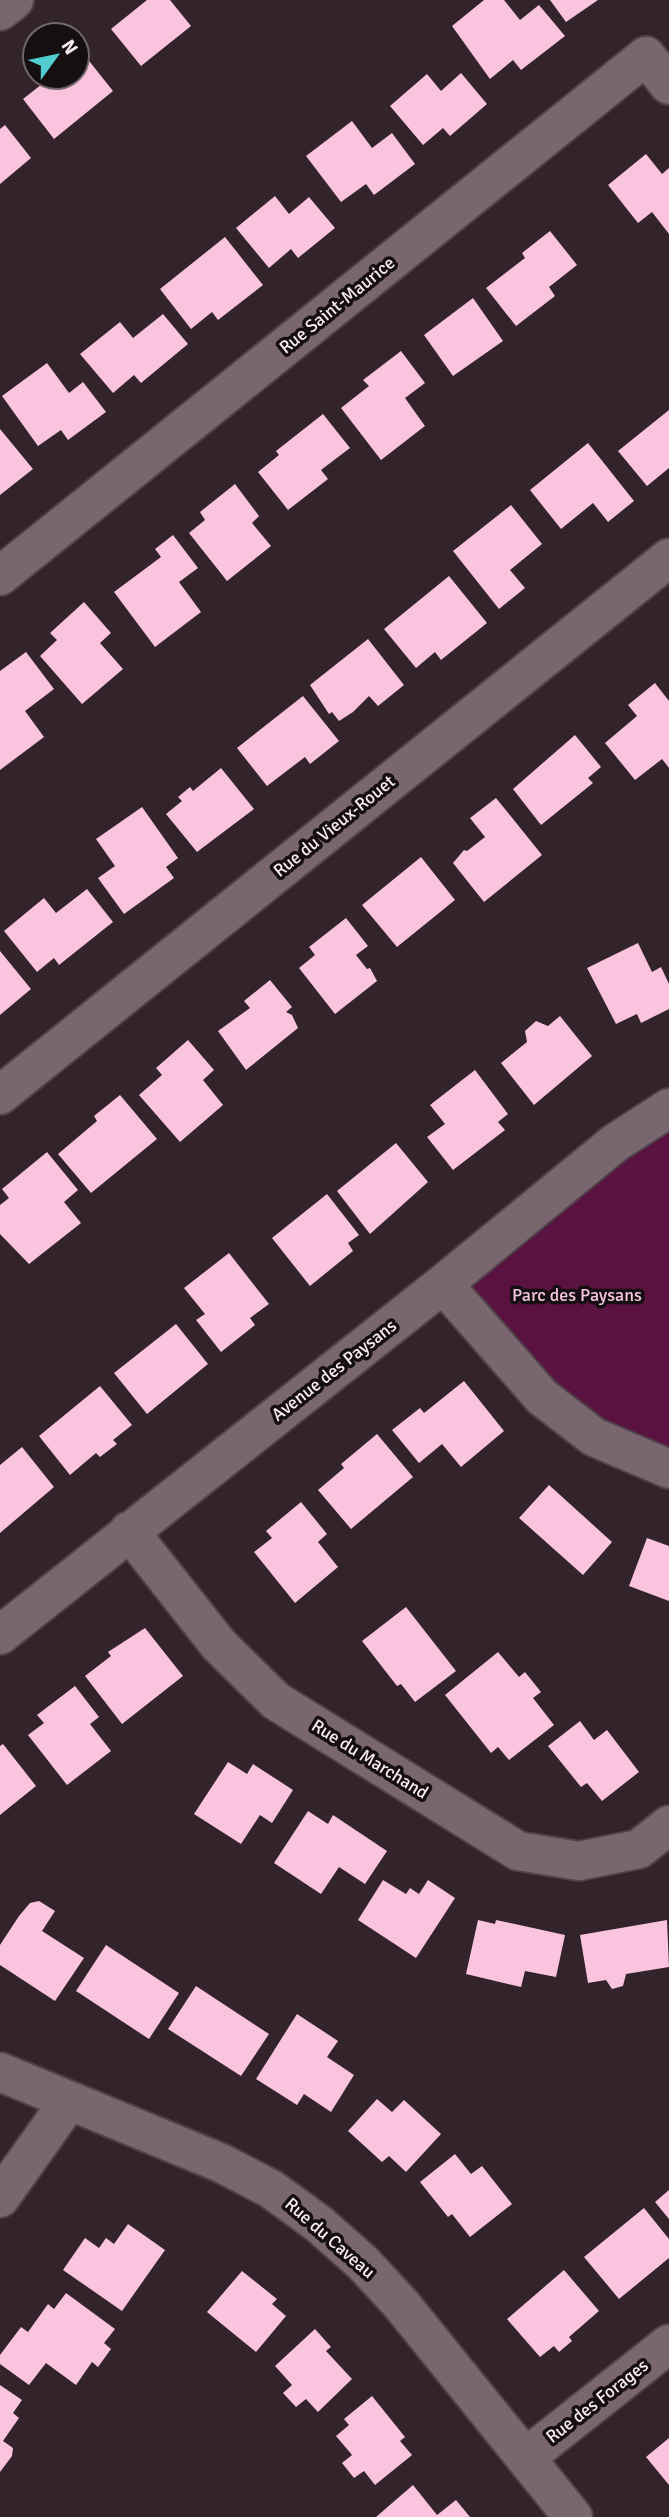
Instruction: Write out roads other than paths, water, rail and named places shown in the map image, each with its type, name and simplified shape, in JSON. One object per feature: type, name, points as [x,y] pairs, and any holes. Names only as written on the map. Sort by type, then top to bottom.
[{"type":"street","points":[[0,11],[14,0]]},
{"type":"street","name":"Rue Saint-Maurice","points":[[0,576],[646,56],[669,85]]},
{"type":"street","name":"Rue du Vieux-Rouet","points":[[0,1095],[669,558]]},
{"type":"street","name":"Avenue des Paysans","points":[[0,1635],[443,1284],[615,1143],[669,1108]]},
{"type":"street","points":[[443,1284],[542,1397],[594,1437],[669,1469]]},
{"type":"street","name":"Rue du Marchand","points":[[129,1531],[219,1645],[276,1701],[518,1851],[579,1861],[639,1849],[669,1825]]},
{"type":"street","name":"Rue du Caveau","points":[[0,2072],[221,2162],[271,2189],[319,2224],[363,2263],[401,2304],[573,2517]]},
{"type":"street","points":[[0,2199],[69,2101]]},
{"type":"street","name":"Rue des Forages","points":[[525,2458],[669,2344]]},
{"type":"park label","name":"Parc des Paysans","points":[[577,1295]]}]
